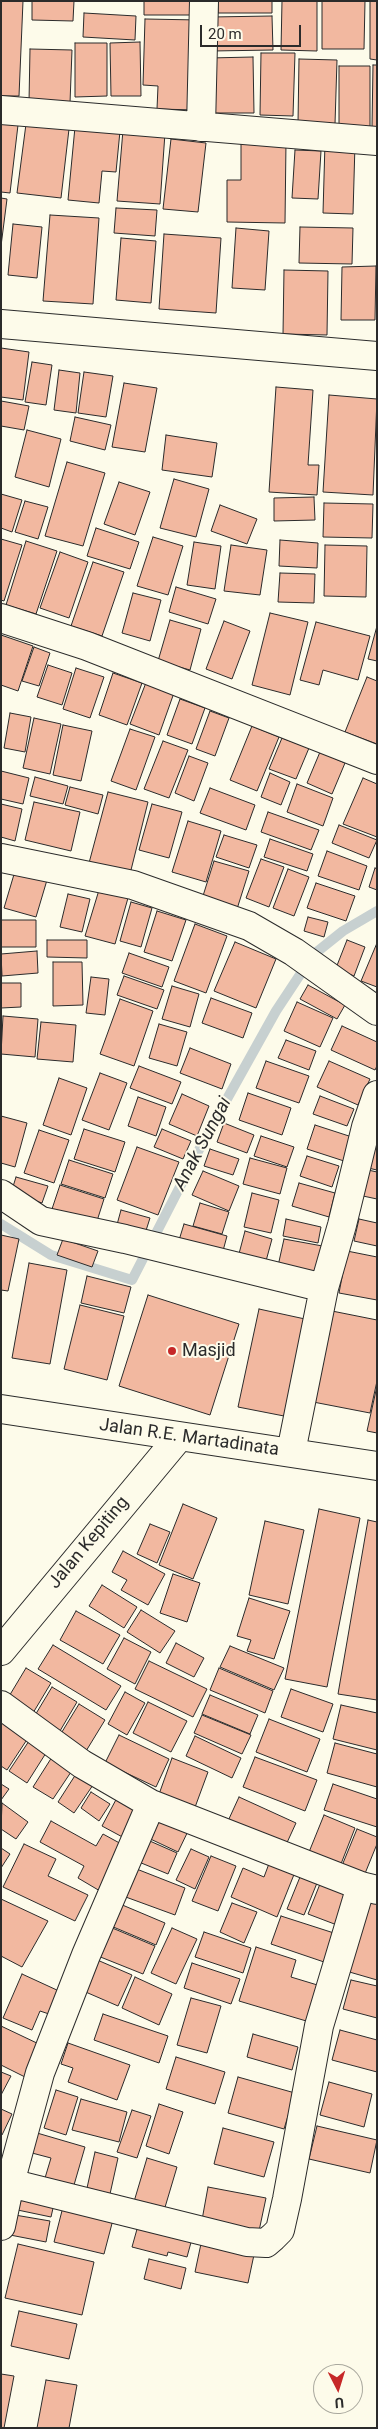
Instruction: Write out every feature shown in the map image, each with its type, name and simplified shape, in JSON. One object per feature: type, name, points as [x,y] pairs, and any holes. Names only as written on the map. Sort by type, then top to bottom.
[{"type":"main road","points":[[201,127],[204,1]]},
{"type":"main road","points":[[1,110],[377,141]]},
{"type":"main road","points":[[1,324],[377,356]]},
{"type":"main road","points":[[1,618],[88,646],[377,760]]},
{"type":"main road","points":[[1,858],[133,885],[249,926],[294,952],[377,1011]]},
{"type":"main road","points":[[291,1452],[324,1288],[342,1225],[366,1127],[377,1095]]},
{"type":"main road","points":[[1,1194],[41,1221],[125,1239],[324,1288]]},
{"type":"main road","name":"Jalan R.E. Martadinata","points":[[1,1410],[377,1466]]},
{"type":"main road","name":"Jalan Kepiting","points":[[1,1651],[179,1437]]},
{"type":"main road","points":[[1,1705],[82,1764],[150,1804],[369,1888],[319,2026],[280,2230],[266,2243],[247,2242],[10,2182]]},
{"type":"main road","points":[[1,2226],[10,2182],[40,2073],[86,1956],[150,1804]]},
{"type":"building","points":[[1,1],[23,1],[19,96],[1,96]]},
{"type":"building","points":[[32,1],[74,1],[73,21],[32,20]]},
{"type":"building","points":[[144,1],[196,1],[196,15],[144,15]]},
{"type":"building","points":[[218,1],[272,1],[272,13],[218,13]]},
{"type":"building","points":[[282,1],[317,1],[317,51],[281,50]]},
{"type":"building","points":[[322,1],[365,1],[364,49],[322,49]]},
{"type":"building","points":[[370,1],[377,1],[377,60],[370,59]]},
{"type":"building","points":[[84,13],[136,16],[135,40],[83,37]]},
{"type":"building","points":[[272,16],[273,50],[212,51],[211,17]]},
{"type":"building","points":[[145,19],[199,20],[197,110],[157,109],[158,86],[143,85]]},
{"type":"building","points":[[140,42],[141,96],[111,96],[110,43]]},
{"type":"building","points":[[75,43],[107,43],[107,96],[75,97]]},
{"type":"building","points":[[30,49],[72,50],[70,103],[29,102]]},
{"type":"building","points":[[261,53],[295,53],[293,116],[260,115]]},
{"type":"building","points":[[253,57],[254,113],[210,113],[209,58]]},
{"type":"building","points":[[299,59],[337,60],[335,124],[298,123]]},
{"type":"building","points":[[373,65],[377,65],[377,127],[372,127]]},
{"type":"building","points":[[339,66],[370,66],[370,127],[339,127]]},
{"type":"building","points":[[1,123],[18,125],[10,193],[1,192]]},
{"type":"building","points":[[26,124],[69,129],[61,198],[17,193]]},
{"type":"building","points":[[75,127],[120,131],[116,172],[102,171],[99,203],[68,200]]},
{"type":"building","points":[[123,130],[165,133],[160,204],[117,201]]},
{"type":"building","points":[[171,139],[206,143],[198,212],[163,209]]},
{"type":"building","points":[[241,141],[286,142],[285,223],[227,222],[227,180],[241,180]]},
{"type":"building","points":[[325,143],[355,144],[353,214],[323,213]]},
{"type":"building","points":[[295,150],[321,151],[318,199],[292,198]]},
{"type":"building","points":[[1,198],[7,199],[1,246]]},
{"type":"building","points":[[116,208],[157,210],[155,236],[114,233]]},
{"type":"building","points":[[50,215],[99,218],[93,304],[43,301]]},
{"type":"building","points":[[13,224],[42,227],[37,278],[8,275]]},
{"type":"building","points":[[300,227],[353,228],[352,264],[299,263]]},
{"type":"building","points":[[236,228],[269,231],[265,290],[232,288]]},
{"type":"building","points":[[164,234],[221,238],[216,313],[159,309]]},
{"type":"building","points":[[121,238],[156,241],[151,303],[116,300]]},
{"type":"building","points":[[376,266],[375,320],[341,320],[342,267]]},
{"type":"building","points":[[284,270],[328,271],[327,335],[283,334]]},
{"type":"building","points":[[1,348],[29,352],[23,400],[1,397]]},
{"type":"building","points":[[32,362],[52,365],[46,405],[25,402]]},
{"type":"building","points":[[59,370],[80,373],[76,413],[54,410]]},
{"type":"building","points":[[84,372],[113,376],[106,417],[78,413]]},
{"type":"building","points":[[124,383],[157,388],[145,452],[112,447]]},
{"type":"building","points":[[276,387],[313,390],[308,465],[319,465],[317,495],[269,492]]},
{"type":"building","points":[[329,395],[377,399],[373,495],[323,492]]},
{"type":"building","points":[[1,401],[29,406],[24,430],[1,426]]},
{"type":"building","points":[[75,417],[111,425],[105,450],[70,441]]},
{"type":"building","points":[[27,430],[61,439],[49,487],[15,477]]},
{"type":"building","points":[[166,435],[217,443],[212,477],[162,470]]},
{"type":"building","points":[[67,462],[105,473],[83,546],[45,536]]},
{"type":"building","points":[[174,479],[209,489],[196,537],[160,528]]},
{"type":"building","points":[[119,482],[150,492],[135,535],[104,524]]},
{"type":"building","points":[[1,494],[22,500],[12,532],[1,528]]},
{"type":"building","points":[[314,497],[315,520],[274,521],[274,498]]},
{"type":"building","points":[[25,501],[48,507],[38,539],[15,532]]},
{"type":"building","points":[[324,503],[373,504],[372,538],[323,537]]},
{"type":"building","points":[[220,505],[257,519],[247,544],[211,531]]},
{"type":"building","points":[[96,528],[139,542],[130,569],[87,556]]},
{"type":"building","points":[[153,537],[183,546],[168,595],[137,586]]},
{"type":"building","points":[[1,539],[22,545],[4,601],[1,600]]},
{"type":"building","points":[[280,540],[318,543],[317,568],[279,566]]},
{"type":"building","points":[[26,541],[57,551],[36,614],[6,605]]},
{"type":"building","points":[[194,542],[221,546],[215,589],[187,585]]},
{"type":"building","points":[[231,545],[267,550],[260,595],[224,591]]},
{"type":"building","points":[[325,545],[367,546],[366,597],[324,596]]},
{"type":"building","points":[[60,552],[88,562],[69,618],[40,608]]},
{"type":"building","points":[[93,562],[124,572],[102,636],[71,626]]},
{"type":"building","points":[[280,573],[315,574],[314,603],[278,602]]},
{"type":"building","points":[[176,587],[216,599],[208,624],[169,612]]},
{"type":"building","points":[[133,593],[161,600],[150,641],[122,633]]},
{"type":"building","points":[[270,613],[308,622],[290,695],[252,685]]},
{"type":"building","points":[[170,620],[201,629],[190,670],[158,661]]},
{"type":"building","points":[[224,621],[250,631],[232,679],[206,669]]},
{"type":"building","points":[[316,622],[370,636],[358,680],[323,670],[319,685],[300,680]]},
{"type":"building","points":[[377,626],[377,661],[368,659]]},
{"type":"building","points":[[1,635],[33,646],[18,691],[1,685]]},
{"type":"building","points":[[34,647],[50,653],[39,686],[22,681]]},
{"type":"building","points":[[48,665],[72,673],[62,705],[37,697]]},
{"type":"building","points":[[76,668],[104,677],[90,718],[63,709]]},
{"type":"building","points":[[113,673],[142,683],[127,725],[99,715]]},
{"type":"building","points":[[367,677],[377,681],[377,744],[345,732]]},
{"type":"building","points":[[147,680],[175,690],[159,735],[130,724]]},
{"type":"building","points":[[180,699],[205,708],[192,744],[167,735]]},
{"type":"building","points":[[210,711],[229,718],[215,756],[196,749]]},
{"type":"building","points":[[10,713],[31,717],[25,752],[4,748]]},
{"type":"building","points":[[34,718],[61,724],[50,774],[23,768]]},
{"type":"building","points":[[63,725],[92,731],[81,781],[53,775]]},
{"type":"building","points":[[252,726],[279,737],[257,791],[230,780]]},
{"type":"building","points":[[130,729],[155,737],[136,790],[111,781]]},
{"type":"building","points":[[282,738],[309,748],[296,779],[269,769]]},
{"type":"building","points":[[163,741],[188,750],[169,798],[144,789]]},
{"type":"building","points":[[320,752],[345,763],[332,794],[307,783]]},
{"type":"building","points":[[189,756],[208,763],[194,801],[175,793]]},
{"type":"building","points":[[1,771],[29,778],[23,804],[1,799]]},
{"type":"building","points":[[270,773],[290,782],[281,805],[261,797]]},
{"type":"building","points":[[35,777],[68,786],[63,804],[30,796]]},
{"type":"building","points":[[363,778],[377,784],[377,837],[343,824]]},
{"type":"building","points":[[297,784],[333,798],[323,826],[287,812]]},
{"type":"building","points":[[70,787],[103,795],[98,814],[65,805]]},
{"type":"building","points":[[210,788],[255,805],[246,830],[200,813]]},
{"type":"building","points":[[108,792],[148,802],[130,874],[89,863]]},
{"type":"building","points":[[34,802],[80,812],[71,851],[25,840]]},
{"type":"building","points":[[1,804],[22,809],[15,841],[1,837]]},
{"type":"building","points":[[152,804],[182,812],[169,858],[139,850]]},
{"type":"building","points":[[268,812],[319,830],[311,850],[261,832]]},
{"type":"building","points":[[188,821],[221,831],[206,882],[172,872]]},
{"type":"building","points":[[339,825],[377,840],[369,858],[332,843]]},
{"type":"building","points":[[224,835],[257,845],[249,868],[216,857]]},
{"type":"building","points":[[270,839],[313,854],[307,871],[264,857]]},
{"type":"building","points":[[327,851],[367,866],[359,890],[318,876]]},
{"type":"building","points":[[261,859],[284,867],[269,907],[246,898]]},
{"type":"building","points":[[214,861],[249,871],[237,909],[202,899]]},
{"type":"building","points":[[375,868],[377,869],[377,890],[369,887]]},
{"type":"building","points":[[288,869],[309,877],[294,916],[273,908]]},
{"type":"building","points":[[15,871],[47,880],[36,917],[4,908]]},
{"type":"building","points":[[316,883],[355,896],[346,921],[307,908]]},
{"type":"building","points":[[99,890],[128,898],[115,944],[85,936]]},
{"type":"building","points":[[68,894],[90,899],[82,932],[60,927]]},
{"type":"building","points":[[131,902],[152,908],[141,947],[120,941]]},
{"type":"building","points":[[157,911],[186,920],[172,961],[144,952]]},
{"type":"building","points":[[308,917],[328,922],[324,937],[304,931]]},
{"type":"building","points":[[1,920],[36,920],[36,947],[1,947]]},
{"type":"building","points":[[195,924],[227,936],[206,993],[174,981]]},
{"type":"building","points":[[47,940],[87,940],[87,958],[47,957]]},
{"type":"building","points":[[347,940],[365,947],[354,976],[336,968]]},
{"type":"building","points":[[235,942],[276,959],[256,1008],[214,991]]},
{"type":"building","points":[[377,943],[377,987],[361,981]]},
{"type":"building","points":[[37,951],[38,973],[2,976],[1,954]]},
{"type":"building","points":[[129,953],[169,967],[162,987],[122,973]]},
{"type":"building","points":[[53,962],[82,962],[83,1005],[53,1006]]},
{"type":"building","points":[[124,976],[164,990],[157,1009],[117,995]]},
{"type":"building","points":[[91,977],[109,979],[105,1015],[86,1013]]},
{"type":"building","points":[[1,983],[21,983],[21,1007],[1,1008]]},
{"type":"building","points":[[308,985],[345,1005],[337,1019],[300,999]]},
{"type":"building","points":[[172,986],[199,994],[190,1027],[162,1019]]},
{"type":"building","points":[[211,998],[252,1013],[243,1038],[202,1023]]},
{"type":"building","points":[[120,999],[153,1011],[134,1066],[100,1054]]},
{"type":"building","points":[[297,1002],[333,1018],[320,1047],[284,1031]]},
{"type":"building","points":[[3,1016],[38,1019],[35,1057],[1,1054]]},
{"type":"building","points":[[41,1022],[76,1025],[73,1062],[37,1059]]},
{"type":"building","points":[[159,1024],[187,1032],[177,1066],[149,1058]]},
{"type":"building","points":[[342,1026],[377,1042],[377,1066],[375,1070],[331,1050]]},
{"type":"building","points":[[286,1040],[316,1051],[309,1070],[278,1058]]},
{"type":"building","points":[[190,1048],[231,1064],[222,1089],[180,1073]]},
{"type":"building","points":[[266,1061],[309,1076],[299,1103],[256,1088]]},
{"type":"building","points":[[329,1061],[370,1079],[358,1105],[317,1087]]},
{"type":"building","points":[[139,1066],[181,1082],[172,1104],[130,1088]]},
{"type":"building","points":[[100,1073],[127,1083],[109,1130],[82,1120]]},
{"type":"building","points":[[59,1078],[87,1088],[71,1135],[43,1125]]},
{"type":"building","points":[[248,1093],[291,1108],[282,1135],[239,1120]]},
{"type":"building","points":[[182,1094],[209,1106],[197,1136],[169,1124]]},
{"type":"building","points":[[320,1096],[354,1109],[347,1126],[313,1114]]},
{"type":"building","points":[[138,1097],[166,1107],[156,1136],[128,1126]]},
{"type":"building","points":[[1,1116],[27,1123],[15,1167],[1,1163]]},
{"type":"building","points":[[224,1123],[254,1135],[247,1153],[217,1142]]},
{"type":"building","points":[[315,1125],[352,1137],[344,1161],[307,1149]]},
{"type":"building","points":[[84,1129],[125,1142],[115,1172],[74,1159]]},
{"type":"building","points":[[162,1129],[191,1141],[183,1159],[154,1147]]},
{"type":"building","points":[[39,1130],[69,1140],[54,1183],[24,1173]]},
{"type":"building","points":[[261,1136],[294,1147],[287,1167],[254,1156]]},
{"type":"building","points":[[373,1146],[377,1147],[377,1170],[368,1168]]},
{"type":"building","points":[[137,1147],[179,1162],[158,1215],[117,1200]]},
{"type":"building","points":[[210,1149],[239,1159],[233,1175],[204,1166]]},
{"type":"building","points":[[307,1156],[339,1166],[332,1187],[300,1176]]},
{"type":"building","points":[[250,1158],[287,1168],[280,1194],[243,1184]]},
{"type":"building","points":[[69,1160],[113,1174],[105,1198],[61,1184]]},
{"type":"building","points":[[368,1170],[377,1172],[377,1199],[363,1196]]},
{"type":"building","points":[[203,1171],[239,1186],[229,1211],[192,1195]]},
{"type":"building","points":[[16,1177],[48,1186],[42,1203],[11,1193]]},
{"type":"building","points":[[299,1183],[335,1193],[329,1217],[292,1206]]},
{"type":"building","points":[[60,1185],[104,1199],[96,1224],[52,1209]]},
{"type":"building","points":[[252,1193],[279,1200],[271,1233],[244,1227]]},
{"type":"building","points":[[200,1203],[229,1212],[222,1234],[193,1226]]},
{"type":"building","points":[[121,1210],[150,1218],[143,1240],[115,1232]]},
{"type":"building","points":[[286,1219],[321,1227],[318,1243],[283,1236]]},
{"type":"building","points":[[359,1219],[377,1223],[377,1246],[354,1241]]},
{"type":"building","points":[[184,1224],[227,1236],[220,1262],[176,1250]]},
{"type":"building","points":[[245,1231],[272,1239],[263,1272],[236,1265]]},
{"type":"building","points":[[1,1235],[19,1239],[8,1291],[1,1290]]},
{"type":"building","points":[[63,1239],[98,1251],[92,1267],[57,1255]]},
{"type":"building","points":[[284,1239],[328,1247],[319,1284],[276,1275]]},
{"type":"building","points":[[347,1251],[377,1257],[377,1300],[339,1293]]},
{"type":"building","points":[[29,1263],[67,1270],[50,1364],[12,1358]]},
{"type":"building","points":[[87,1276],[131,1287],[124,1313],[81,1303]]},
{"type":"building","points":[[148,1295],[239,1324],[210,1415],[119,1386]]},
{"type":"building","points":[[80,1305],[124,1316],[107,1380],[64,1369]]},
{"type":"building","points":[[259,1309],[305,1319],[284,1416],[238,1407]]},
{"type":"building","points":[[327,1310],[377,1320],[377,1381],[370,1413],[308,1401]]},
{"type":"building","points":[[377,1386],[377,1433],[367,1431]]},
{"type":"building","points":[[183,1504],[217,1518],[193,1579],[159,1565]]},
{"type":"building","points":[[319,1509],[360,1518],[327,1687],[285,1679]]},
{"type":"building","points":[[368,1520],[377,1522],[377,1700],[338,1694]]},
{"type":"building","points":[[265,1521],[304,1530],[288,1604],[249,1595]]},
{"type":"building","points":[[150,1524],[170,1532],[157,1563],[137,1554]]},
{"type":"building","points":[[123,1551],[165,1574],[148,1605],[121,1590],[127,1580],[112,1572]]},
{"type":"building","points":[[173,1574],[200,1583],[187,1622],[160,1613]]},
{"type":"building","points":[[102,1585],[137,1607],[124,1628],[89,1606]]},
{"type":"building","points":[[249,1598],[290,1611],[274,1659],[247,1651],[251,1640],[237,1636]]},
{"type":"building","points":[[141,1610],[175,1631],[160,1653],[127,1632]]},
{"type":"building","points":[[76,1611],[120,1635],[103,1664],[60,1640]]},
{"type":"building","points":[[124,1638],[151,1652],[135,1684],[107,1669]]},
{"type":"building","points":[[176,1643],[204,1658],[194,1677],[166,1663]]},
{"type":"building","points":[[53,1645],[121,1686],[106,1710],[38,1669]]},
{"type":"building","points":[[230,1646],[284,1668],[274,1690],[220,1667]]},
{"type":"building","points":[[149,1661],[207,1689],[193,1717],[135,1689]]},
{"type":"building","points":[[26,1668],[51,1683],[30,1718],[5,1703]]},
{"type":"building","points":[[219,1668],[273,1691],[265,1713],[210,1690]]},
{"type":"building","points":[[52,1687],[77,1702],[57,1736],[31,1722]]},
{"type":"building","points":[[291,1689],[333,1704],[323,1732],[281,1717]]},
{"type":"building","points":[[125,1692],[145,1703],[127,1735],[108,1724]]},
{"type":"building","points":[[210,1695],[258,1715],[250,1734],[202,1714]]},
{"type":"building","points":[[148,1702],[187,1721],[171,1752],[133,1733]]},
{"type":"building","points":[[79,1704],[105,1720],[83,1756],[57,1740]]},
{"type":"building","points":[[341,1705],[377,1713],[377,1750],[333,1739]]},
{"type":"building","points":[[202,1715],[251,1735],[242,1754],[194,1733]]},
{"type":"building","points":[[269,1719],[320,1739],[307,1772],[256,1752]]},
{"type":"building","points":[[1,1721],[28,1738],[7,1770],[1,1766]]},
{"type":"building","points":[[119,1735],[169,1759],[156,1787],[105,1763]]},
{"type":"building","points":[[195,1736],[241,1758],[232,1778],[186,1756]]},
{"type":"building","points":[[29,1741],[46,1753],[27,1783],[9,1771]]},
{"type":"building","points":[[335,1743],[377,1754],[377,1787],[327,1773]]},
{"type":"building","points":[[52,1757],[73,1769],[53,1799],[33,1787]]},
{"type":"building","points":[[255,1757],[317,1780],[305,1811],[243,1787]]},
{"type":"building","points":[[172,1758],[208,1772],[194,1810],[158,1797]]},
{"type":"building","points":[[76,1774],[93,1785],[74,1813],[58,1802]]},
{"type":"building","points":[[1,1784],[9,1789],[1,1800]]},
{"type":"building","points":[[333,1784],[377,1799],[377,1827],[324,1810]]},
{"type":"building","points":[[91,1792],[110,1804],[99,1821],[81,1808]]},
{"type":"building","points":[[119,1794],[145,1808],[128,1840],[102,1826]]},
{"type":"building","points":[[239,1797],[296,1823],[285,1847],[228,1821]]},
{"type":"building","points":[[2,1803],[28,1822],[16,1839],[1,1829]]},
{"type":"building","points":[[154,1810],[190,1827],[178,1852],[142,1835]]},
{"type":"building","points":[[324,1815],[355,1828],[339,1869],[307,1857]]},
{"type":"building","points":[[51,1821],[96,1846],[103,1834],[125,1846],[100,1891],[78,1878],[84,1866],[40,1842]]},
{"type":"building","points":[[357,1829],[377,1837],[377,1844],[364,1876],[341,1868]]},
{"type":"building","points":[[143,1838],[177,1853],[168,1874],[134,1860]]},
{"type":"building","points":[[24,1844],[56,1859],[48,1876],[88,1895],[75,1921],[3,1887]]},
{"type":"building","points":[[1,1848],[10,1854],[1,1868]]},
{"type":"building","points":[[191,1849],[209,1857],[195,1889],[176,1880]]},
{"type":"building","points":[[211,1856],[236,1866],[218,1911],[192,1901]]},
{"type":"building","points":[[270,1861],[295,1872],[277,1917],[231,1897],[243,1868],[264,1877]]},
{"type":"building","points":[[134,1868],[185,1888],[175,1915],[123,1896]]},
{"type":"building","points":[[300,1877],[317,1883],[304,1915],[287,1909]]},
{"type":"building","points":[[320,1884],[349,1895],[337,1925],[308,1914]]},
{"type":"building","points":[[1,1899],[48,1921],[22,1967],[1,1956]]},
{"type":"building","points":[[369,1900],[377,1903],[377,1980],[346,1971]]},
{"type":"building","points":[[232,1903],[257,1912],[244,1943],[220,1932]]},
{"type":"building","points":[[120,1904],[165,1923],[156,1945],[111,1926]]},
{"type":"building","points":[[281,1916],[337,1934],[327,1963],[271,1944]]},
{"type":"building","points":[[110,1927],[155,1946],[143,1974],[98,1956]]},
{"type":"building","points":[[172,1928],[197,1939],[176,1984],[151,1973]]},
{"type":"building","points":[[204,1932],[251,1948],[243,1973],[195,1957]]},
{"type":"building","points":[[256,1947],[296,1960],[291,1977],[324,1987],[313,2023],[239,2001]]},
{"type":"building","points":[[95,1959],[132,1975],[118,2006],[81,1990]]},
{"type":"building","points":[[192,1963],[240,1979],[231,2004],[184,1988]]},
{"type":"building","points":[[22,1974],[59,1991],[49,2014],[40,2011],[32,2030],[3,2018]]},
{"type":"building","points":[[135,1977],[172,1994],[159,2025],[122,2008]]},
{"type":"building","points":[[351,1980],[377,1986],[377,2018],[343,2009]]},
{"type":"building","points":[[191,1998],[221,2006],[207,2053],[177,2045]]},
{"type":"building","points":[[103,2014],[168,2036],[159,2063],[94,2040]]},
{"type":"building","points":[[1,2026],[41,2045],[25,2077],[1,2065]]},
{"type":"building","points":[[340,2030],[377,2040],[377,2072],[332,2060]]},
{"type":"building","points":[[253,2034],[298,2047],[292,2070],[247,2057]]},
{"type":"building","points":[[68,2043],[130,2065],[117,2100],[68,2082],[73,2068],[61,2064]]},
{"type":"building","points":[[176,2057],[225,2072],[215,2104],[166,2089]]},
{"type":"building","points":[[1,2072],[11,2076],[1,2095]]},
{"type":"building","points":[[238,2077],[295,2093],[284,2129],[228,2113]]},
{"type":"building","points":[[329,2082],[372,2094],[364,2127],[320,2115]]},
{"type":"building","points":[[56,2090],[78,2097],[66,2135],[44,2128]]},
{"type":"building","points":[[81,2099],[127,2112],[119,2142],[72,2130]]},
{"type":"building","points":[[159,2104],[183,2112],[169,2154],[146,2146]]},
{"type":"building","points":[[1,2109],[12,2114],[2,2135],[1,2135]]},
{"type":"building","points":[[132,2110],[151,2116],[137,2158],[117,2152]]},
{"type":"building","points":[[317,2126],[377,2140],[370,2173],[309,2159]]},
{"type":"building","points":[[223,2128],[274,2142],[264,2177],[214,2164]]},
{"type":"building","points":[[37,2133],[85,2147],[74,2185],[45,2178],[51,2158],[32,2153]]},
{"type":"building","points":[[95,2152],[118,2158],[110,2194],[87,2188]]},
{"type":"building","points":[[147,2158],[177,2167],[163,2214],[133,2205]]},
{"type":"building","points":[[13,2186],[56,2195],[51,2217],[8,2208]]},
{"type":"building","points":[[208,2187],[266,2198],[259,2231],[202,2220]]},
{"type":"building","points":[[65,2199],[115,2212],[104,2254],[54,2242]]},
{"type":"building","points":[[9,2214],[50,2221],[46,2242],[5,2234]]},
{"type":"building","points":[[139,2222],[193,2235],[187,2257],[168,2252],[167,2256],[132,2247]]},
{"type":"building","points":[[202,2239],[255,2250],[248,2283],[195,2272]]},
{"type":"building","points":[[18,2244],[94,2262],[82,2315],[5,2298]]},
{"type":"building","points":[[149,2259],[186,2268],[181,2289],[144,2279]]},
{"type":"building","points":[[19,2311],[77,2324],[69,2359],[11,2346]]},
{"type":"building","points":[[1,2374],[14,2376],[4,2428],[1,2428]]},
{"type":"building","points":[[46,2380],[77,2385],[69,2428],[37,2428]]},
{"type":"waterway","name":"Anak Sungai","points":[[1,1224],[51,1255],[132,1280],[203,1142],[276,1011],[313,955],[343,931],[377,911]]},
{"type":"place","name":"Masjid","points":[[172,1351]]}]
